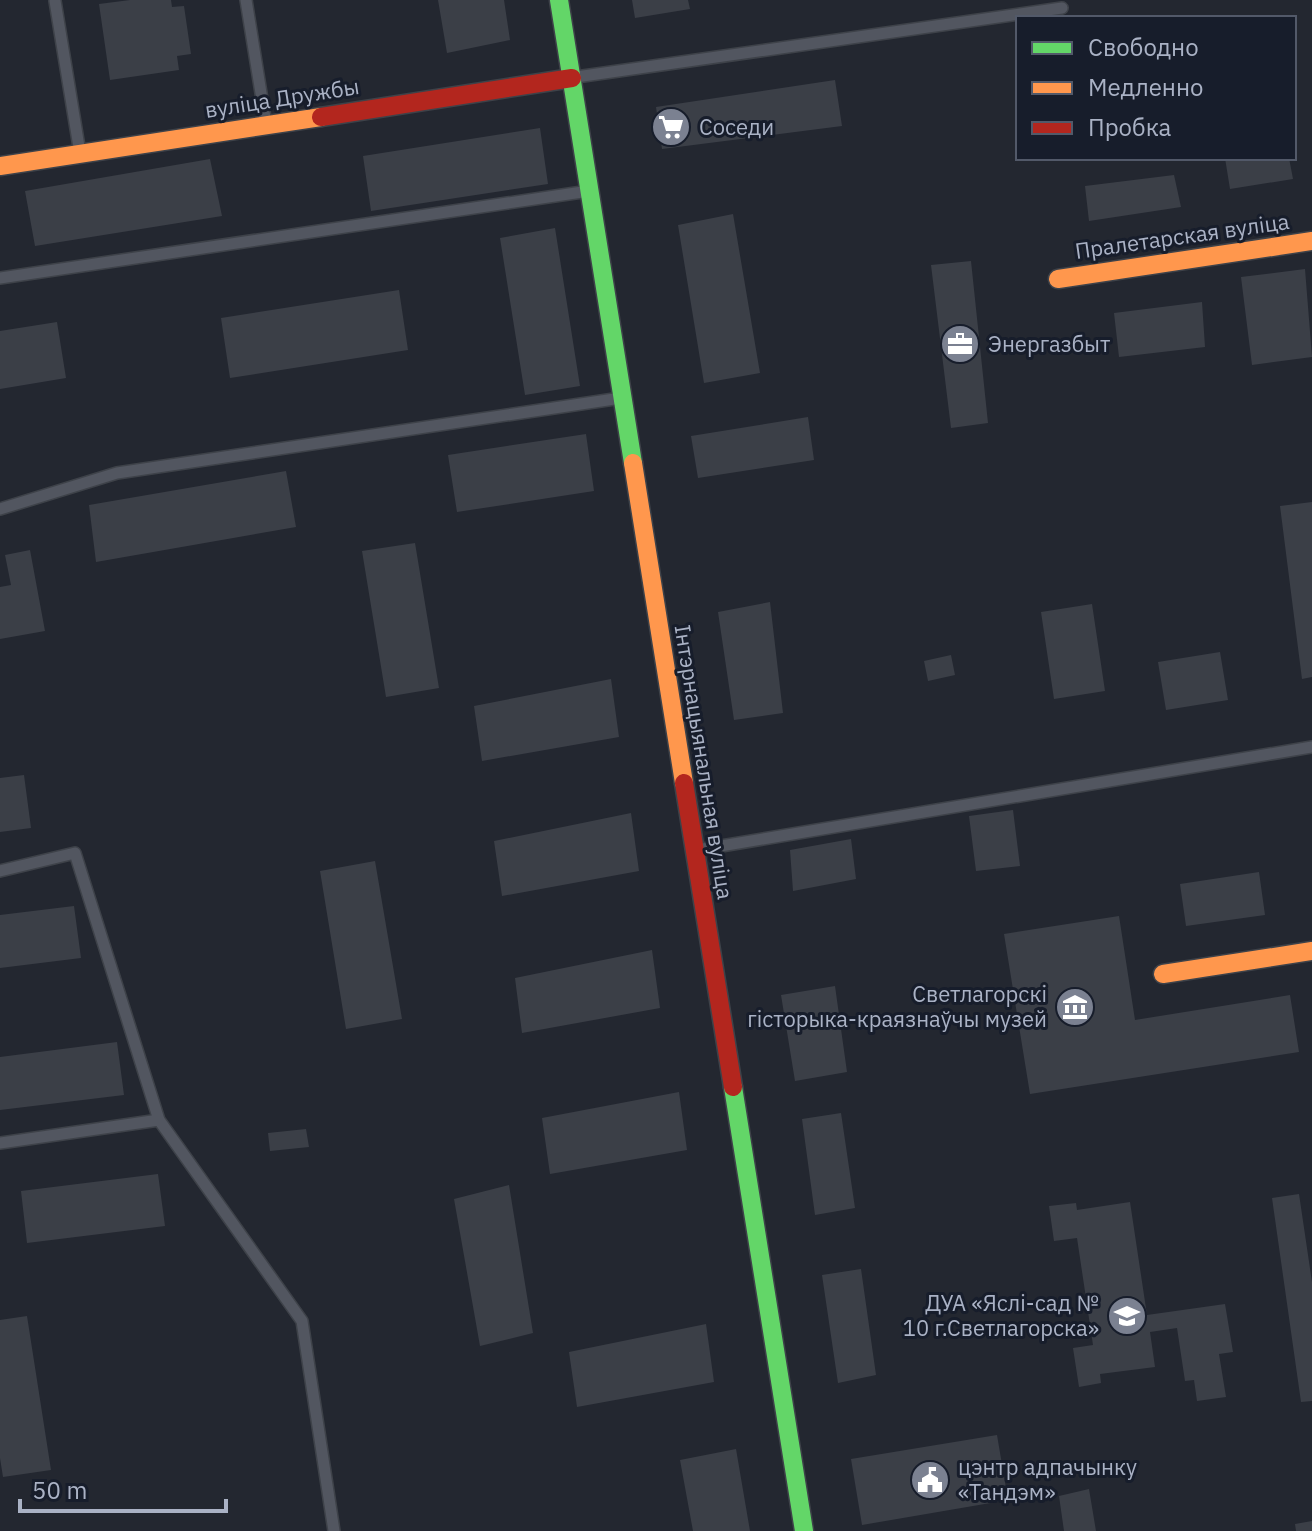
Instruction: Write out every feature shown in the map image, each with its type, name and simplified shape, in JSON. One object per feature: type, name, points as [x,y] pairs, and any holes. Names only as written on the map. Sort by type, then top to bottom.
[{"type":"street","name":"Інтэрнацыянальная вуліца","points":[[559,0],[804,1531]]},
{"type":"street","name":"вуліца Дружбы","points":[[0,166],[572,78]]},
{"type":"street","name":"Пралетарская вуліца","points":[[1058,279],[1312,241]]},
{"type":"street","points":[[1163,974],[1312,951]]},
{"type":"lane","points":[[246,0],[266,125]]},
{"type":"lane","points":[[55,1],[80,154]]},
{"type":"lane","points":[[572,78],[1062,8]]},
{"type":"lane","points":[[0,278],[591,191]]},
{"type":"lane","points":[[0,509],[117,473],[623,398]]},
{"type":"lane","points":[[694,850],[1312,747]]},
{"type":"lane","points":[[0,871],[75,853],[159,1120],[302,1321],[334,1531]]},
{"type":"lane","points":[[0,1143],[159,1120]]},
{"type":"building","points":[[171,0],[172,7],[184,6],[191,54],[177,56],[179,70],[110,80],[99,4]]},
{"type":"building","points":[[438,0],[504,0],[510,40],[447,53]]},
{"type":"building","points":[[632,0],[688,0],[690,9],[635,18]]},
{"type":"building","points":[[835,80],[842,126],[662,149],[656,107]]},
{"type":"building","points":[[540,128],[548,184],[371,211],[363,156]]},
{"type":"building","points":[[210,159],[222,216],[35,246],[25,191]]},
{"type":"building","points":[[1225,160],[1289,160],[1293,179],[1230,189]]},
{"type":"building","points":[[1174,175],[1181,207],[1089,221],[1085,186]]},
{"type":"building","points":[[733,214],[760,373],[704,383],[678,225]]},
{"type":"building","points":[[555,228],[580,386],[525,395],[500,238]]},
{"type":"building","name":"Энергазбыт","points":[[971,261],[988,423],[951,428],[931,265]]},
{"type":"building","points":[[1305,269],[1312,357],[1252,365],[1241,277]]},
{"type":"building","points":[[399,290],[408,350],[230,378],[221,318]]},
{"type":"building","points":[[1202,302],[1205,347],[1119,357],[1114,313]]},
{"type":"building","points":[[57,322],[66,378],[0,389],[0,331]]},
{"type":"building","points":[[808,417],[814,460],[698,478],[691,436]]},
{"type":"building","points":[[586,434],[594,491],[457,512],[448,455]]},
{"type":"building","points":[[286,471],[296,527],[96,562],[89,505]]},
{"type":"building","points":[[1312,502],[1312,677],[1302,679],[1280,506]]},
{"type":"building","points":[[415,543],[439,688],[386,697],[362,551]]},
{"type":"building","points":[[30,550],[45,631],[0,639],[0,587],[11,585],[5,555]]},
{"type":"building","points":[[770,602],[783,713],[734,720],[718,612]]},
{"type":"building","points":[[1092,604],[1105,691],[1054,699],[1041,612]]},
{"type":"building","points":[[1220,652],[1228,700],[1166,710],[1158,662]]},
{"type":"building","points":[[951,655],[955,675],[928,681],[924,661]]},
{"type":"building","points":[[611,679],[619,737],[482,761],[474,706]]},
{"type":"building","points":[[24,775],[31,828],[0,832],[0,778]]},
{"type":"building","points":[[1013,810],[1020,866],[976,871],[969,816]]},
{"type":"building","points":[[631,813],[639,871],[502,896],[494,841]]},
{"type":"building","points":[[851,839],[856,879],[793,891],[790,850]]},
{"type":"building","points":[[375,861],[402,1019],[346,1029],[320,871]]},
{"type":"building","points":[[1259,872],[1265,915],[1186,926],[1180,884]]},
{"type":"building","points":[[74,906],[81,958],[0,968],[0,915]]},
{"type":"building","name":"Светлагорскі гісторыка-краязнаўчы музей","points":[[1119,916],[1135,1020],[1290,995],[1299,1052],[1030,1094],[1004,934]]},
{"type":"building","points":[[652,950],[660,1008],[522,1033],[515,978]]},
{"type":"building","points":[[835,986],[847,1072],[795,1081],[781,995]]},
{"type":"building","points":[[117,1042],[124,1095],[0,1110],[0,1057]]},
{"type":"building","points":[[679,1092],[687,1150],[550,1174],[542,1118]]},
{"type":"building","points":[[841,1113],[855,1208],[815,1215],[802,1119]]},
{"type":"building","points":[[306,1129],[309,1147],[270,1151],[268,1133]]},
{"type":"building","points":[[158,1174],[165,1226],[27,1243],[21,1191]]},
{"type":"building","points":[[509,1185],[533,1333],[480,1346],[454,1199]]},
{"type":"building","points":[[1299,1194],[1312,1282],[1312,1401],[1301,1402],[1272,1198]]},
{"type":"building","points":[[1130,1202],[1147,1315],[1225,1304],[1233,1352],[1219,1354],[1226,1397],[1197,1401],[1194,1380],[1185,1381],[1177,1328],[1150,1332],[1155,1367],[1100,1374],[1101,1383],[1079,1387],[1073,1348],[1093,1345],[1077,1238],[1054,1241],[1049,1206],[1076,1203],[1077,1210]]},
{"type":"building","points":[[861,1269],[876,1375],[838,1383],[822,1275]]},
{"type":"building","points":[[27,1316],[51,1470],[3,1477],[0,1458],[0,1320]]},
{"type":"building","points":[[706,1324],[714,1382],[577,1407],[569,1352]]},
{"type":"building","name":"цэнтр адпачынку «Тандэм»","points":[[997,1435],[1008,1500],[862,1525],[851,1459]]},
{"type":"building","points":[[736,1449],[750,1531],[693,1531],[680,1460]]},
{"type":"building","points":[[1089,1489],[1096,1531],[1064,1531],[1059,1496]]},
{"type":"building","points":[[1312,1521],[1312,1531],[1296,1531],[1295,1524]]},
{"type":"traffic: fast","points":[[559,0],[633,463]]},
{"type":"traffic: fast","points":[[733,1087],[804,1531]]},
{"type":"traffic: slow","points":[[0,166],[321,117]]},
{"type":"traffic: slow","points":[[1058,279],[1312,241]]},
{"type":"traffic: slow","points":[[633,463],[684,783]]},
{"type":"traffic: slow","points":[[1163,974],[1312,951]]},
{"type":"traffic: jam","points":[[321,117],[572,78]]},
{"type":"traffic: jam","points":[[684,783],[733,1087]]},
{"type":"place","name":"Соседи","points":[[671,127]]},
{"type":"place","name":"Энергазбыт","points":[[960,344]]},
{"type":"place","name":"Светлагорскі гісторыка-краязнаўчы музей","points":[[1075,1007]]},
{"type":"place","name":"ДУА «Яслі-сад № 10 г.Светлагорска»","points":[[1127,1316]]},
{"type":"place","name":"цэнтр адпачынку «Тандэм»","points":[[930,1480]]}]
